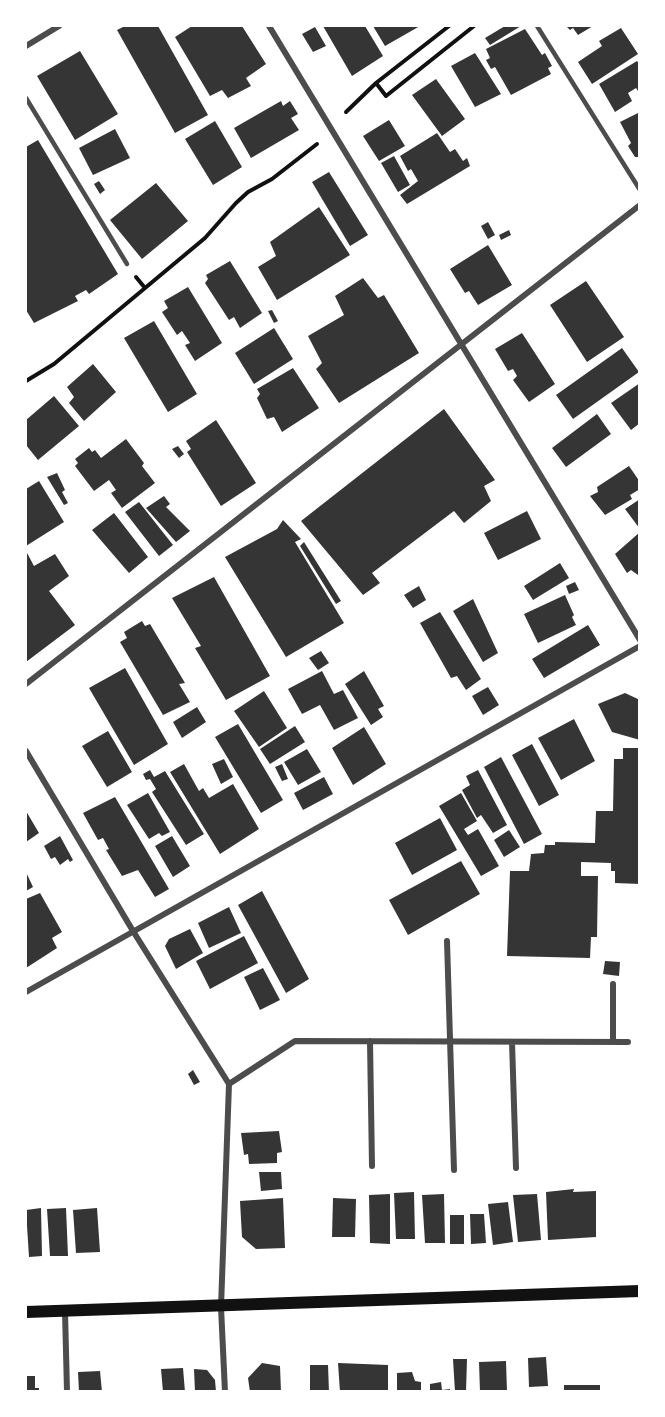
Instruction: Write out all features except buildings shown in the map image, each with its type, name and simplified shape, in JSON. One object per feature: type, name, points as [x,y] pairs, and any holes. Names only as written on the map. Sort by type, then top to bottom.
[{"type":"main road","points":[[26,1312],[639,1291]]},
{"type":"street","points":[[26,46],[59,26]]},
{"type":"street","points":[[269,26],[639,640]]},
{"type":"street","points":[[26,684],[639,205]]},
{"type":"street","points":[[26,992],[639,646]]},
{"type":"street","points":[[26,751],[133,931],[229,1084],[221,1307],[225,1392]]},
{"type":"street","points":[[447,941],[453,1170]]},
{"type":"street","points":[[613,984],[613,1042]]},
{"type":"street","points":[[229,1084],[295,1041],[628,1042]]},
{"type":"street","points":[[370,1041],[372,1166]]},
{"type":"street","points":[[512,1042],[516,1168]]},
{"type":"street","points":[[65,1311],[67,1392]]},
{"type":"lane","points":[[537,26],[639,190]]},
{"type":"lane","points":[[26,98],[127,264]]},
{"type":"path","points":[[346,112],[376,83],[449,26]]},
{"type":"path","points":[[376,83],[386,96],[474,26]]},
{"type":"path","points":[[26,381],[54,364],[205,238],[236,202],[248,192],[272,179],[317,144]]}]
